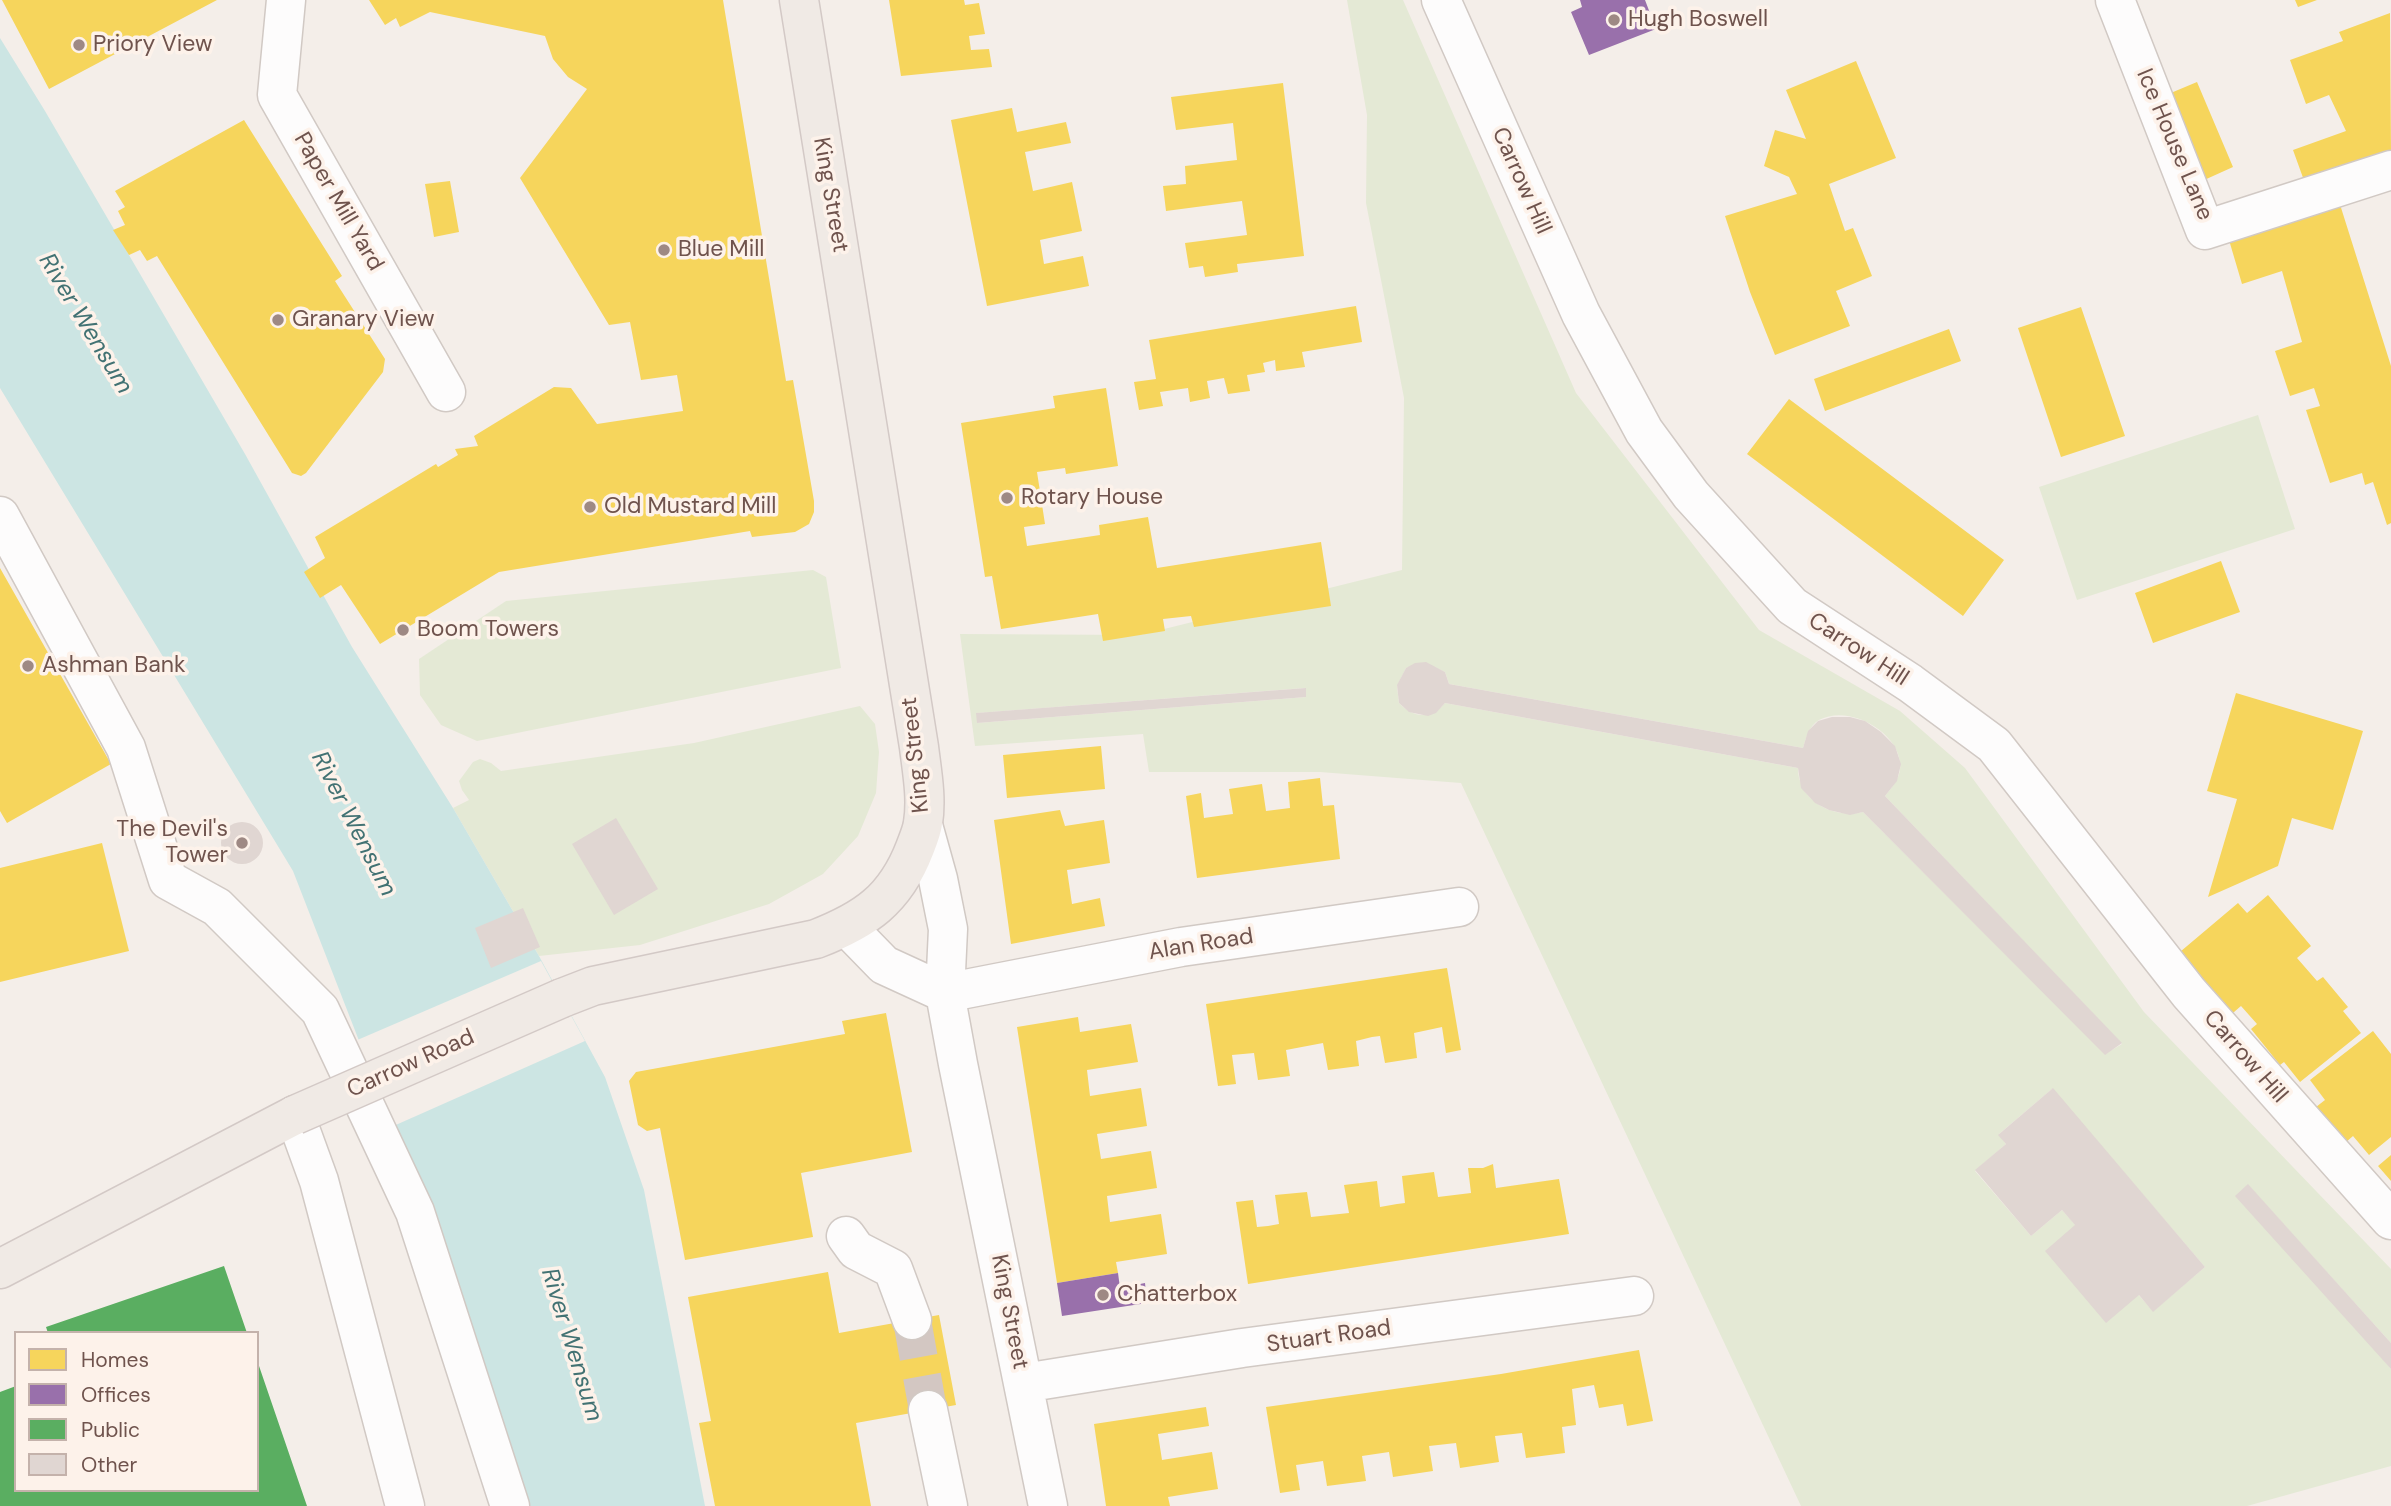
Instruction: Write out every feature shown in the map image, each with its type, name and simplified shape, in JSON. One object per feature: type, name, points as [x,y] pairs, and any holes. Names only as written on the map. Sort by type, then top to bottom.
[{"type":"main road","name":"King Street","points":[[799,0],[919,747],[925,796],[923,825]]},
{"type":"main road","name":"Carrow Road","points":[[0,1269],[295,1115],[562,998],[593,986],[816,939],[847,927],[886,899],[907,869],[923,825]]},
{"type":"street","name":"Paper Mill Yard","points":[[286,0],[277,95],[446,392]]},
{"type":"street","name":"Carrow Hill","points":[[1441,0],[1581,314],[1644,431],[1691,495],[1792,606],[1910,683],[1994,745],[2189,993],[2391,1220]]},
{"type":"street","name":"Ice House Lane","points":[[2115,0],[2205,230],[2391,170]]},
{"type":"street","points":[[0,516],[126,748],[168,880],[217,907],[320,1010],[415,1212],[510,1506]]},
{"type":"street","name":"King Street","points":[[923,825],[948,929],[945,993],[1048,1506]]},
{"type":"street","name":"Alan Road","points":[[945,993],[1181,947],[1459,907]]},
{"type":"street","points":[[847,927],[884,965],[945,993]]},
{"type":"street","points":[[295,1115],[319,1181],[405,1506]]},
{"type":"street","points":[[846,1236],[856,1250],[893,1269],[912,1320]]},
{"type":"street","name":"Stuart Road","points":[[1024,1383],[1242,1348],[1634,1296]]},
{"type":"street","points":[[928,1410],[948,1506]]},
{"type":"green space","points":[[1347,0],[1403,0],[1576,393],[1759,630],[1900,711],[1965,768],[2144,1012],[2391,1269],[2391,1343],[2248,1185],[2391,1369],[2391,1466],[2247,1506],[1801,1506],[1461,783],[1320,772],[1149,772],[1143,734],[975,746],[960,634],[1140,635],[1402,570],[1404,398],[1366,203],[1367,115]],"holes":[[[1426,663],[1445,672],[1449,684],[1803,748],[1810,729],[1819,720],[1843,715],[1869,723],[1890,740],[1897,750],[1900,762],[1898,776],[1885,796],[2122,1044],[2105,1054],[1863,812],[1840,813],[1819,805],[1811,798],[1804,790],[1798,768],[1445,703],[1429,714],[1417,714],[1399,703],[1397,686],[1406,668]],[[1305,688],[1306,697],[977,723],[977,713]],[[2052,1089],[2205,1267],[2153,1311],[2062,1210],[2031,1236],[1975,1171],[2006,1144],[1999,1134]]]},
{"type":"green space","points":[[2258,415],[2295,529],[2077,600],[2039,487]]},
{"type":"green space","points":[[813,570],[826,577],[841,668],[477,741],[441,725],[420,695],[419,659],[506,601]]},
{"type":"green space","points":[[860,706],[875,724],[879,752],[876,793],[858,836],[823,874],[769,904],[640,945],[539,956],[453,808],[469,800],[459,781],[473,762],[480,759],[501,771],[694,743]]},
{"type":"water","name":"River Wensum","points":[[0,38],[245,454],[352,647],[453,808],[605,1077],[644,1190],[705,1506],[511,1506],[412,1177],[293,871],[0,388]]},
{"type":"pier","points":[[541,961],[585,1041],[389,1128],[355,1041]]},
{"type":"building: Homes","name":"Priory View","points":[[2,0],[217,0],[49,89]]},
{"type":"building: Homes","points":[[369,0],[723,0],[786,381],[793,380],[814,501],[814,512],[809,524],[795,532],[752,537],[750,531],[499,572],[380,644],[341,585],[320,598],[304,572],[325,558],[315,537],[436,464],[438,467],[458,455],[455,449],[478,446],[474,436],[554,387],[571,388],[597,424],[683,411],[677,375],[641,380],[630,322],[609,325],[520,178],[587,89],[568,77],[553,59],[545,36],[430,12],[400,27],[396,18],[385,25]]},
{"type":"building: Homes","points":[[889,0],[964,0],[965,5],[979,3],[985,34],[969,36],[971,50],[989,49],[992,67],[901,76]]},
{"type":"building: Homes","points":[[2295,0],[2317,0],[2298,7]]},
{"type":"building: Homes","points":[[2390,13],[2391,155],[2306,186],[2293,150],[2346,131],[2329,95],[2306,104],[2290,60],[2343,41],[2339,32]]},
{"type":"building: Homes","points":[[1856,61],[1896,158],[1829,184],[1845,231],[1853,228],[1872,276],[1836,291],[1850,326],[1775,355],[1750,292],[1725,216],[1797,194],[1789,177],[1764,166],[1775,130],[1806,139],[1786,90]]},
{"type":"building: Homes","points":[[2197,82],[2233,167],[2202,181],[2166,95]]},
{"type":"building: Homes","points":[[1283,83],[1304,256],[1237,264],[1238,272],[1205,277],[1203,266],[1189,268],[1185,243],[1247,235],[1242,201],[1166,211],[1163,186],[1186,184],[1185,166],[1237,160],[1233,123],[1176,130],[1171,97]]},
{"type":"building: Homes","points":[[1012,108],[1017,132],[1066,122],[1071,143],[1025,152],[1033,191],[1072,182],[1082,231],[1040,240],[1044,264],[1083,256],[1089,286],[987,306],[951,120]]},
{"type":"building: Homes","name":"Granary View","points":[[244,120],[342,276],[335,281],[385,359],[383,372],[301,476],[292,473],[157,256],[147,261],[140,250],[129,255],[113,230],[125,225],[118,211],[125,207],[115,191]]},
{"type":"building: Homes","points":[[450,181],[459,232],[434,237],[425,184]]},
{"type":"building: Homes","points":[[2337,195],[2391,366],[2391,523],[2387,525],[2373,482],[2365,485],[2362,473],[2330,483],[2306,410],[2320,406],[2314,388],[2290,396],[2275,351],[2302,342],[2282,271],[2242,284],[2229,240]]},
{"type":"building: Homes","points":[[1356,306],[1362,342],[1302,352],[1305,367],[1276,371],[1275,360],[1263,363],[1265,372],[1247,375],[1250,391],[1228,394],[1224,378],[1207,381],[1210,398],[1190,402],[1188,388],[1160,392],[1163,406],[1139,410],[1134,382],[1156,379],[1149,340]]},
{"type":"building: Homes","points":[[2081,307],[2125,436],[2061,457],[2018,328]]},
{"type":"building: Homes","points":[[1949,329],[1961,361],[1825,411],[1814,379]]},
{"type":"building: Homes","points":[[1106,388],[1118,466],[1066,474],[1065,468],[1037,472],[1045,524],[1024,527],[1027,546],[1100,535],[1099,525],[1148,517],[1157,568],[1321,542],[1331,606],[1194,627],[1191,616],[1163,619],[1165,631],[1103,641],[1098,614],[1001,629],[992,576],[985,577],[961,423],[1055,408],[1053,396]]},
{"type":"building: Homes","points":[[1789,399],[2004,560],[1963,616],[1747,454]]},
{"type":"building: Homes","points":[[2221,561],[2240,612],[2153,643],[2135,593]]},
{"type":"building: Homes","name":"Ashman Bank","points":[[0,568],[111,764],[7,823],[0,811]]},
{"type":"building: Homes","points":[[2236,693],[2363,731],[2333,830],[2292,818],[2278,866],[2208,897],[2237,799],[2207,791]]},
{"type":"building: Homes","points":[[1101,746],[1105,789],[1007,798],[1003,755]]},
{"type":"building: Homes","points":[[1320,778],[1323,806],[1334,805],[1340,859],[1197,878],[1186,796],[1201,793],[1204,818],[1233,814],[1229,789],[1262,784],[1266,811],[1290,808],[1288,782]]},
{"type":"building: Homes","points":[[1060,810],[1065,826],[1104,820],[1110,863],[1067,870],[1072,904],[1100,898],[1105,926],[1011,944],[994,820]]},
{"type":"building: Homes","points":[[102,843],[129,951],[0,982],[0,868]]},
{"type":"building: Homes","points":[[2268,895],[2311,946],[2297,958],[2317,981],[2323,977],[2348,1007],[2343,1011],[2361,1033],[2300,1082],[2284,1062],[2280,1065],[2251,1029],[2257,1024],[2241,1006],[2227,1018],[2174,957],[2238,903],[2247,913]]},
{"type":"building: Homes","points":[[1447,968],[1461,1050],[1446,1053],[1442,1027],[1414,1033],[1417,1058],[1385,1063],[1380,1036],[1372,1037],[1356,1041],[1359,1066],[1328,1070],[1323,1043],[1286,1050],[1290,1076],[1258,1080],[1254,1053],[1232,1055],[1236,1084],[1218,1086],[1206,1004]]},
{"type":"building: Homes","points":[[886,1013],[912,1152],[801,1173],[813,1237],[685,1260],[660,1128],[647,1131],[638,1125],[629,1081],[636,1072],[845,1034],[842,1021]]},
{"type":"building: Homes","points":[[1078,1017],[1080,1032],[1131,1024],[1138,1062],[1087,1070],[1090,1096],[1141,1088],[1147,1126],[1097,1134],[1101,1159],[1151,1151],[1157,1188],[1107,1196],[1110,1222],[1161,1214],[1167,1254],[1116,1262],[1118,1273],[1057,1283],[1017,1027]]},
{"type":"building: Homes","points":[[2373,1031],[2391,1054],[2391,1137],[2369,1155],[2353,1136],[2345,1143],[2316,1107],[2325,1100],[2310,1080]]},
{"type":"building: Homes","points":[[2391,1155],[2391,1181],[2378,1166]]},
{"type":"building: Homes","points":[[1493,1164],[1496,1188],[1559,1179],[1569,1234],[1248,1284],[1236,1202],[1253,1200],[1257,1227],[1268,1226],[1279,1224],[1275,1195],[1307,1192],[1311,1217],[1349,1213],[1344,1185],[1377,1181],[1380,1207],[1405,1203],[1402,1176],[1434,1172],[1438,1197],[1471,1193],[1468,1168],[1483,1168]]},
{"type":"building: Homes","points":[[828,1272],[839,1333],[939,1315],[956,1405],[856,1423],[871,1506],[715,1506],[699,1423],[711,1421],[688,1297]]},
{"type":"building: Homes","points":[[1639,1350],[1653,1421],[1627,1426],[1623,1404],[1599,1408],[1594,1385],[1572,1389],[1576,1425],[1562,1427],[1565,1453],[1526,1458],[1522,1433],[1495,1436],[1499,1462],[1460,1468],[1456,1443],[1429,1446],[1433,1471],[1393,1477],[1389,1452],[1362,1456],[1366,1481],[1327,1486],[1323,1461],[1296,1465],[1300,1490],[1280,1493],[1266,1407],[1501,1374]]},
{"type":"building: Homes","points":[[1206,1407],[1209,1426],[1158,1434],[1162,1460],[1212,1452],[1218,1489],[1168,1497],[1170,1506],[1106,1506],[1094,1424]]},
{"type":"building: Offices","name":"Hugh Boswell","points":[[1580,0],[1645,0],[1656,29],[1589,55],[1571,12],[1582,7]]},
{"type":"building: Offices","name":"Chatterbox","points":[[1118,1273],[1120,1288],[1145,1283],[1147,1303],[1062,1316],[1057,1283]]},
{"type":"building: Public","points":[[224,1266],[246,1331],[47,1331],[46,1327]]},
{"type":"building: Public","points":[[259,1366],[307,1506],[0,1506],[0,1392],[14,1387],[14,1492],[259,1492]]},
{"type":"building: Other","points":[[1426,662],[1445,672],[1449,684],[1803,748],[1808,731],[1818,721],[1832,717],[1850,717],[1865,721],[1895,746],[1901,764],[1897,781],[1885,796],[2122,1043],[2105,1055],[1863,812],[1850,815],[1815,803],[1801,788],[1798,768],[1445,703],[1436,713],[1428,716],[1409,712],[1399,703],[1397,685],[1406,668],[1415,663]]},
{"type":"building: Other","points":[[1306,688],[1306,697],[977,723],[976,713]]},
{"type":"building: Other","points":[[616,818],[658,889],[614,915],[572,844]]},
{"type":"building: Other","name":"The Devil's Tower","points":[[242,822],[257,828],[263,843],[257,858],[242,864],[227,858],[221,843],[227,828]]},
{"type":"building: Other","points":[[523,908],[540,947],[491,968],[475,928]]},
{"type":"building: Other","points":[[2053,1088],[2205,1267],[2153,1312],[2139,1295],[2106,1323],[2045,1251],[2075,1225],[2062,1210],[2031,1236],[1975,1170],[2006,1144],[1998,1135]]},
{"type":"building: Other","points":[[2248,1184],[2391,1343],[2391,1369],[2235,1196]]},
{"type":"tunnel","points":[[912,1320],[928,1410]]},
{"type":"place","name":"Hugh Boswell","points":[[1614,20]]},
{"type":"place","name":"Priory View","points":[[79,45]]},
{"type":"place","name":"Blue Mill","points":[[664,250]]},
{"type":"place","name":"Granary View","points":[[278,320]]},
{"type":"place","name":"Rotary House","points":[[1007,498]]},
{"type":"place","name":"Old Mustard Mill","points":[[590,507]]},
{"type":"place","name":"Boom Towers","points":[[403,630]]},
{"type":"place","name":"Ashman Bank","points":[[28,666]]},
{"type":"place","name":"The Devil's Tower","points":[[242,843]]},
{"type":"place","name":"Chatterbox","points":[[1103,1295]]}]
